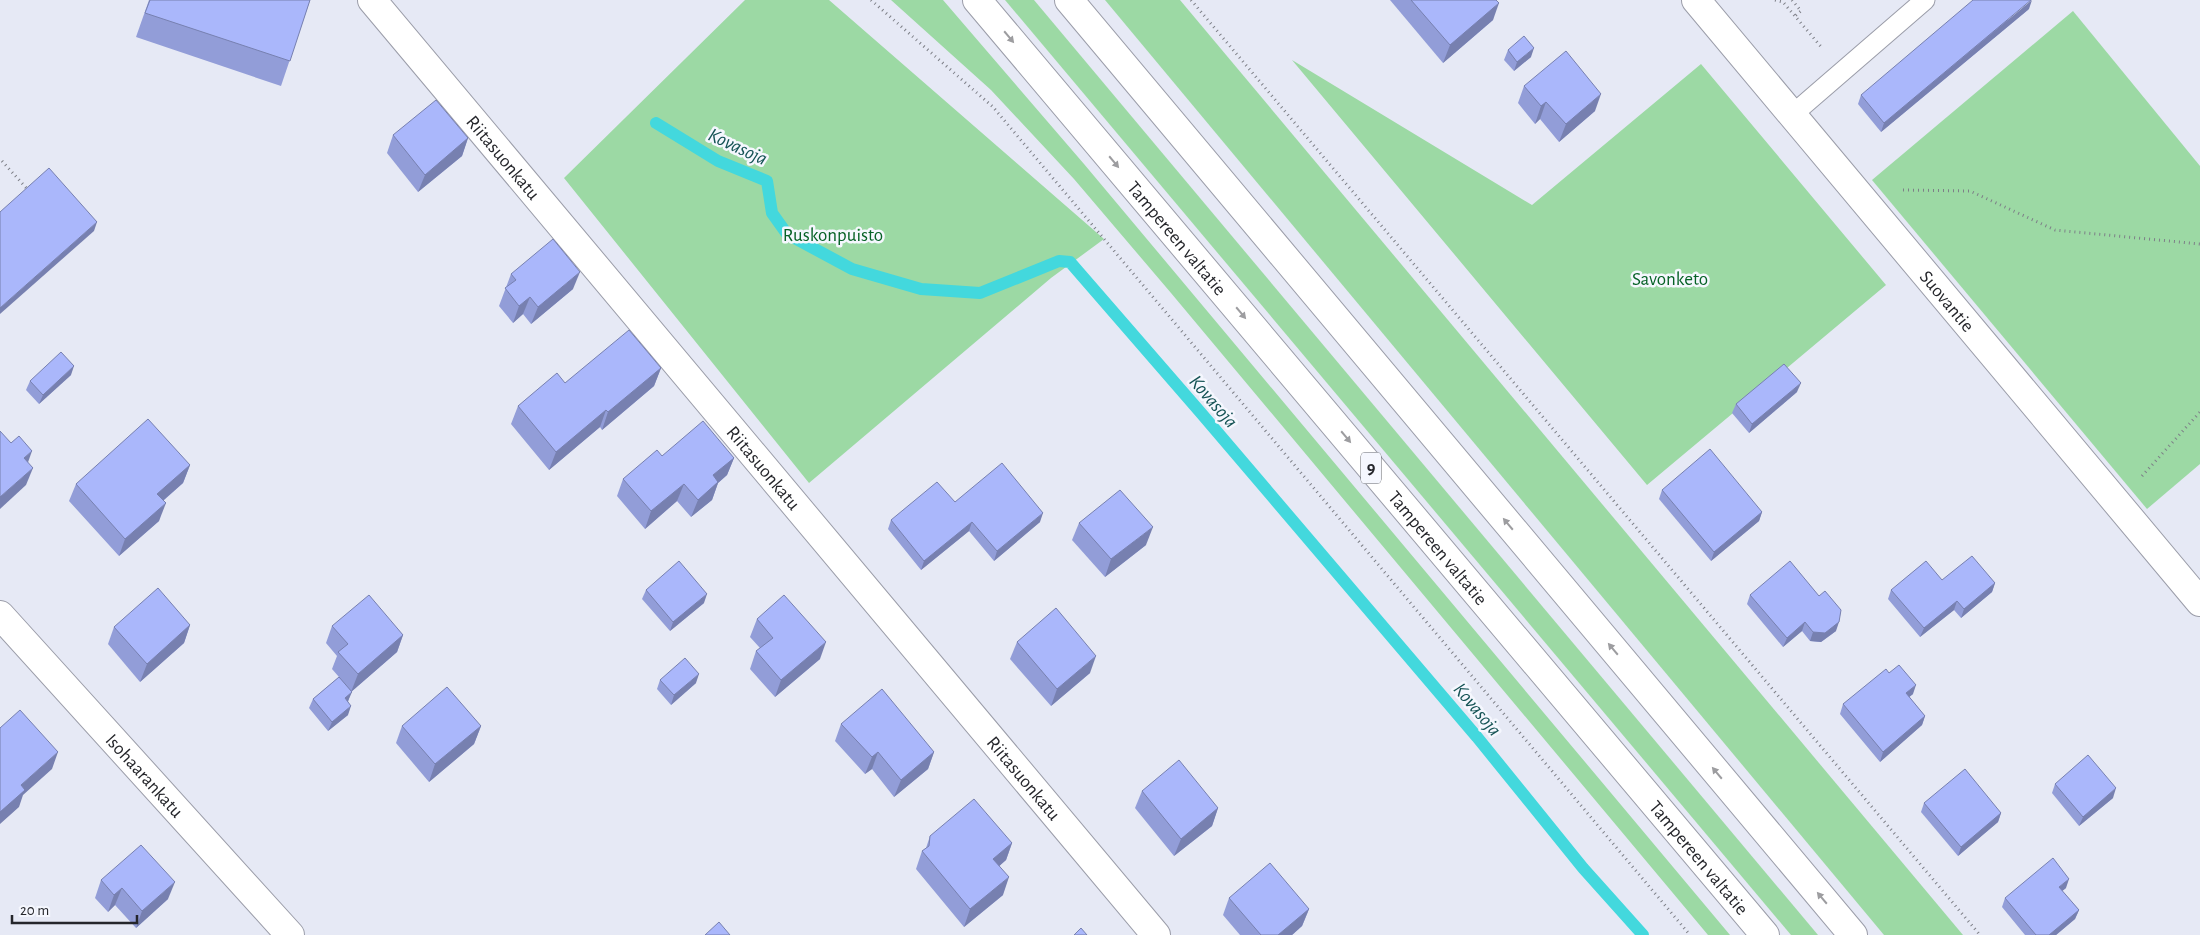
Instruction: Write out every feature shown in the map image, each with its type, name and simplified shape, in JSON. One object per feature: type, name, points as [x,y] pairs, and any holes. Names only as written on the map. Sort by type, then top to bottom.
[{"type":"main road","name":"Riitasuonkatu","points":[[372,0],[1156,935]]},
{"type":"main road","name":"Tampereen valtatie","points":[[977,0],[1765,935]]},
{"type":"main road","points":[[1069,0],[1853,935]]},
{"type":"main road","name":"Suovantie","points":[[1696,0],[2200,602]]},
{"type":"main road","name":"Isohaarankatu","points":[[0,615],[290,935]]},
{"type":"lane","points":[[1792,115],[1926,0]]},
{"type":"path","points":[[871,0],[993,107],[1690,935]]},
{"type":"path","points":[[1191,0],[1980,935]]},
{"type":"path","points":[[1775,0],[1782,2],[1842,72]]},
{"type":"path","points":[[1792,0],[1801,11],[1795,16]]},
{"type":"path","points":[[2,161],[29,191]]},
{"type":"path","points":[[1858,194],[1912,190],[1970,191],[2055,230],[2200,244]]},
{"type":"path","points":[[2117,504],[2200,412]]},
{"type":"green space","name":"Ruskonpuisto","points":[[745,0],[829,0],[1104,239],[1051,278],[809,483],[564,178]]},
{"type":"green space","points":[[891,0],[943,0],[1084,164],[1730,935],[1708,935],[1074,179],[991,90]]},
{"type":"green space","points":[[1005,0],[1034,0],[1818,935],[1791,935]]},
{"type":"green space","points":[[1105,0],[1180,0],[1963,935],[1884,935]]},
{"type":"green space","points":[[2073,11],[2200,166],[2200,464],[2147,509],[1872,180]]},
{"type":"green space","name":"Savonketo","points":[[1292,60],[1532,205],[1701,64],[1886,285],[1647,485]]},
{"type":"building","points":[[150,0],[310,0],[290,61],[145,13]]},
{"type":"building","points":[[1411,0],[1496,0],[1499,3],[1450,45]]},
{"type":"building","points":[[1973,0],[2031,0],[1884,123],[1861,95]]},
{"type":"building","points":[[1524,36],[1534,48],[1517,62],[1508,50]]},
{"type":"building","points":[[1566,51],[1601,94],[1566,124],[1546,102],[1541,106],[1524,86]]},
{"type":"building","points":[[436,100],[468,138],[425,175],[393,135]]},
{"type":"building","points":[[49,168],[97,222],[0,308],[0,212]]},
{"type":"building","points":[[553,239],[580,272],[538,307],[530,297],[519,306],[505,288],[516,280],[511,274]]},
{"type":"building","points":[[629,330],[661,368],[608,412],[606,410],[556,452],[518,406],[557,373],[565,383]]},
{"type":"building","points":[[61,352],[74,366],[43,395],[30,381]]},
{"type":"building","points":[[1784,364],[1801,383],[1752,424],[1736,404]]},
{"type":"building","points":[[148,419],[190,465],[157,494],[166,503],[125,539],[76,484]]},
{"type":"building","points":[[703,421],[734,458],[713,475],[718,482],[698,500],[684,484],[651,511],[623,479],[657,450],[662,456]]},
{"type":"building","points":[[0,431],[11,443],[19,436],[32,451],[24,458],[33,468],[0,497]]},
{"type":"building","points":[[1710,449],[1762,512],[1714,552],[1662,490]]},
{"type":"building","points":[[1002,463],[1043,513],[997,551],[972,522],[924,561],[891,520],[937,482],[955,502]]},
{"type":"building","points":[[1120,490],[1153,527],[1111,559],[1079,523]]},
{"type":"building","points":[[1972,556],[1995,583],[1964,609],[1957,601],[1924,628],[1891,590],[1926,561],[1942,580]]},
{"type":"building","points":[[679,561],[707,594],[673,622],[646,590]]},
{"type":"building","points":[[1790,561],[1819,596],[1825,591],[1841,610],[1839,622],[1825,633],[1813,632],[1805,622],[1787,638],[1750,595]]},
{"type":"building","points":[[158,588],[190,625],[147,664],[114,627]]},
{"type":"building","points":[[369,595],[403,635],[358,674],[338,652],[348,644],[332,626]]},
{"type":"building","points":[[784,595],[826,642],[781,680],[756,651],[773,638],[757,619]]},
{"type":"building","points":[[1056,608],[1096,656],[1057,689],[1017,642]]},
{"type":"building","points":[[685,658],[699,674],[674,695],[660,680]]},
{"type":"building","points":[[1899,665],[1916,685],[1906,693],[1925,716],[1883,752],[1843,704],[1886,669],[1889,673]]},
{"type":"building","points":[[339,677],[352,692],[345,698],[351,706],[332,722],[313,699]]},
{"type":"building","points":[[447,687],[481,726],[435,764],[402,726]]},
{"type":"building","points":[[882,689],[934,752],[901,780],[878,752],[872,757],[841,724]]},
{"type":"building","points":[[20,710],[58,752],[21,785],[25,790],[0,812],[0,728]]},
{"type":"building","points":[[2088,755],[2116,788],[2083,817],[2055,784]]},
{"type":"building","points":[[1179,760],[1218,808],[1181,839],[1142,791]]},
{"type":"building","points":[[1965,769],[2001,813],[1961,847],[1924,803]]},
{"type":"building","points":[[974,799],[1012,843],[993,859],[1009,877],[970,909],[922,851],[929,846],[930,836]]},
{"type":"building","points":[[141,845],[175,882],[142,911],[122,888],[114,895],[101,880]]},
{"type":"building","points":[[2053,858],[2069,879],[2059,887],[2079,910],[2049,935],[2036,935],[2005,898]]},
{"type":"building","points":[[1270,863],[1309,909],[1278,935],[1261,935],[1229,898]]},
{"type":"building","points":[[719,922],[730,935],[705,935]]},
{"type":"building","points":[[1081,928],[1087,935],[1074,935]]},
{"type":"waterway","name":"Kovasoja","points":[[656,123],[718,161],[767,181],[772,213],[787,234],[852,269],[921,289],[980,293],[1059,261],[1070,262],[1477,737],[1583,868],[1643,935]]}]
